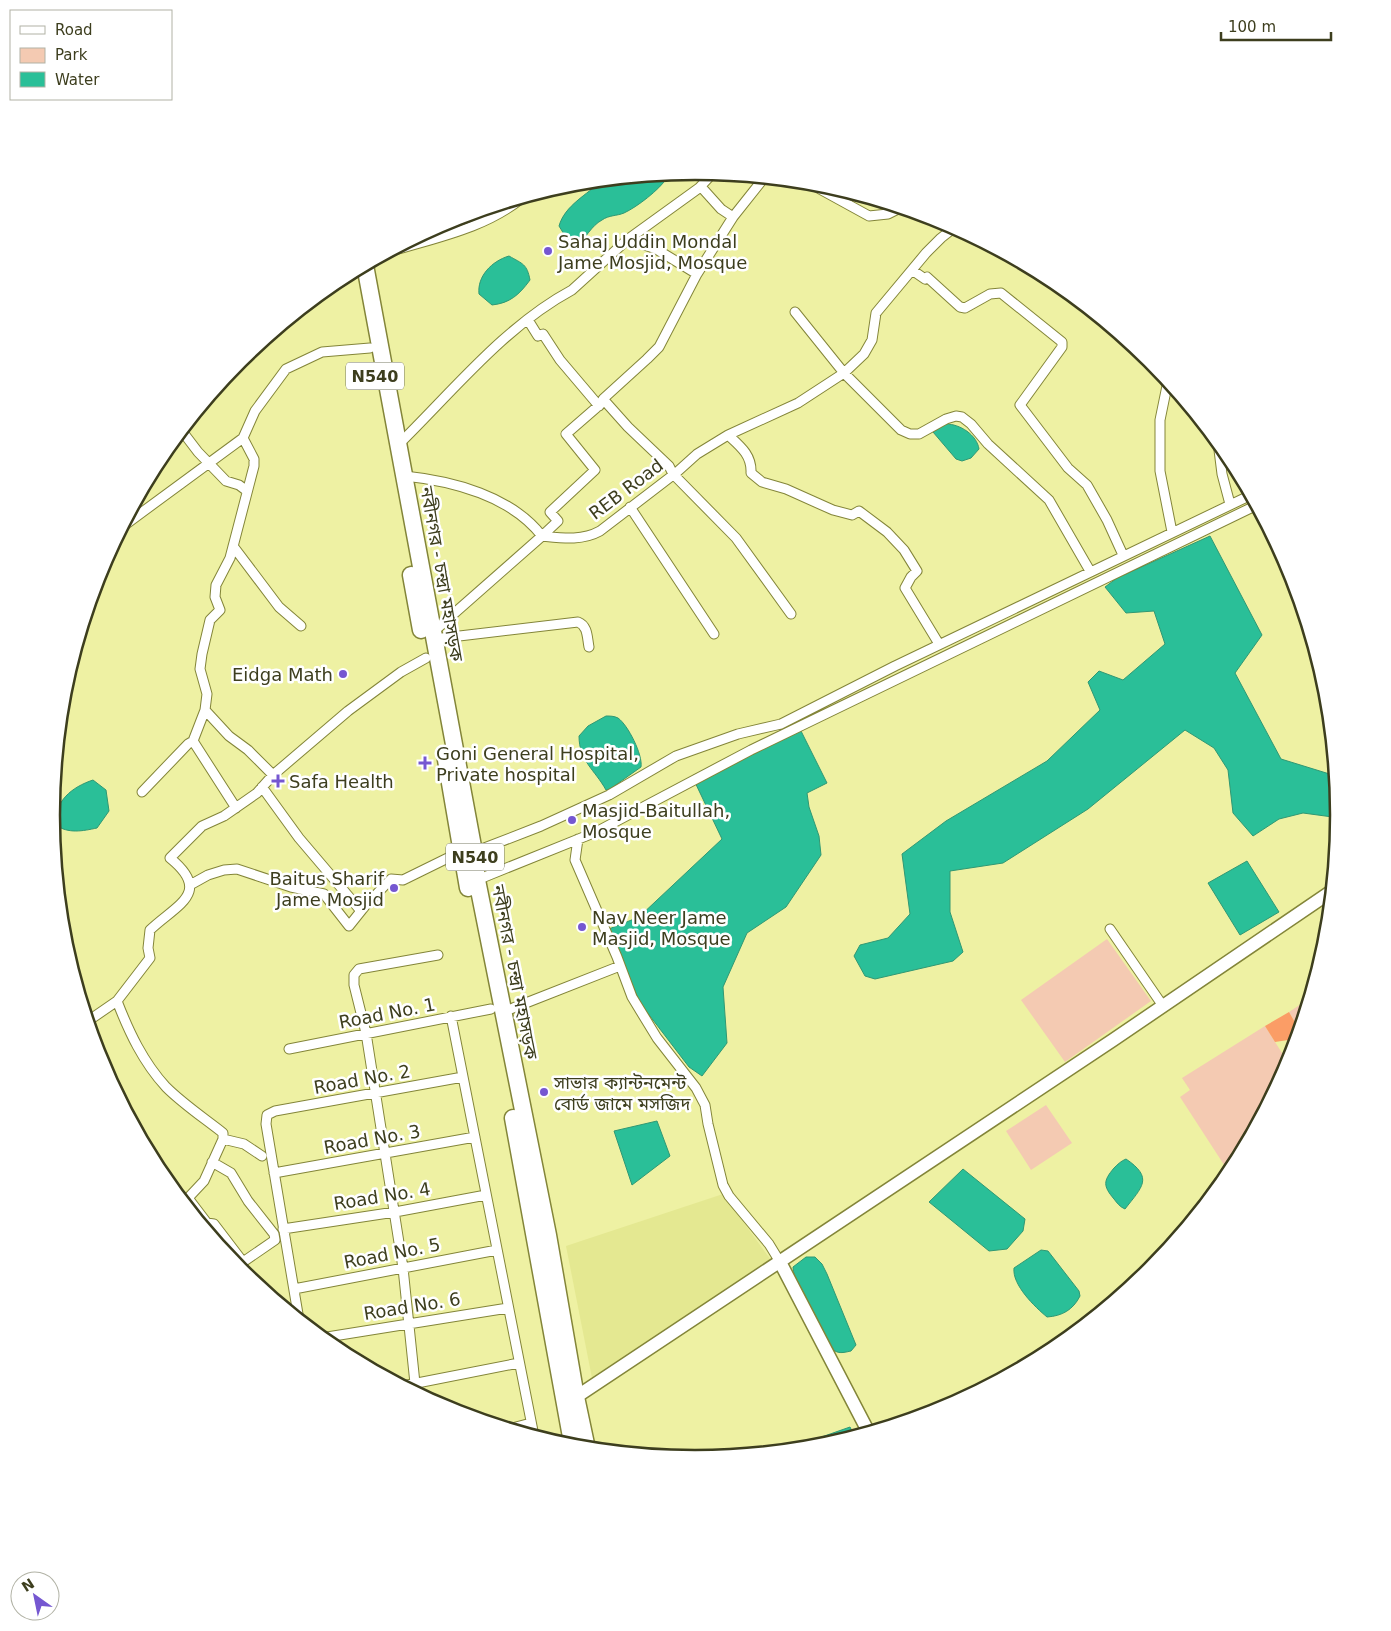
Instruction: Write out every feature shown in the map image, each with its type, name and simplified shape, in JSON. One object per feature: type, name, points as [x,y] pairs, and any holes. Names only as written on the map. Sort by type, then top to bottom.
[{"type":"highway","name":"নবীনগর - চন্দ্রা মহাসড়ক","points":[[366,272],[405,476],[468,852],[571,1439]]},
{"type":"highway","name":"নবীনগর - চন্দ্রা মহাসড়ক","points":[[357,278],[426,658],[468,852],[477,880],[497,1010],[548,1235],[585,1441]]},
{"type":"street","points":[[399,444],[512,331],[572,290],[628,239],[699,188],[706,180]]},
{"type":"street","points":[[433,636],[558,521],[550,512],[595,470],[566,434],[659,347],[697,274],[734,217],[760,183]]},
{"type":"street","points":[[699,188],[703,189],[721,209],[734,217]]},
{"type":"street","points":[[842,198],[869,216],[892,212]]},
{"type":"street","points":[[425,241],[468,229],[490,220],[505,210]]},
{"type":"street","name":"REB Road","points":[[542,536],[570,538],[590,536],[600,531],[697,454],[728,435],[798,403],[844,373],[864,354],[872,340],[876,313],[912,270],[948,232]]},
{"type":"street","points":[[628,239],[656,249],[697,274]]},
{"type":"street","points":[[912,270],[925,279],[927,277],[960,307],[965,308],[990,294],[1001,293],[1062,342],[1062,347],[1020,405],[1068,468],[1087,485],[1108,520],[1123,555]]},
{"type":"street","points":[[795,312],[844,373],[900,430],[910,434],[919,434],[946,419],[956,416],[962,417],[972,424],[988,444],[1049,500],[1090,571]]},
{"type":"street","points":[[528,320],[538,336],[543,334],[560,360],[601,403],[669,466],[673,474],[736,538],[791,614]]},
{"type":"street","points":[[134,519],[243,438],[255,411],[286,369],[322,352],[370,348]]},
{"type":"street","points":[[1166,389],[1160,420],[1160,471],[1172,532]]},
{"type":"street","points":[[728,435],[748,454],[752,463],[752,473],[762,482],[786,489],[833,510],[852,514],[860,512],[887,532],[904,550],[917,571],[905,588],[939,644]]},
{"type":"street","points":[[186,436],[226,481],[239,485],[247,491]]},
{"type":"street","points":[[142,792],[193,741],[205,710],[207,694],[200,669],[202,654],[210,620],[220,610],[215,597],[216,585],[230,558],[254,459],[243,438]]},
{"type":"street","points":[[1221,458],[1222,474],[1230,504]]},
{"type":"street","points":[[405,476],[428,478],[443,482],[497,501],[513,509],[542,536]]},
{"type":"street","points":[[190,885],[208,875],[224,870],[237,869],[291,888],[324,894],[349,926],[391,879],[403,880],[468,852],[541,826],[609,795],[676,756],[738,734],[781,724],[939,644],[1245,497]]},
{"type":"street","points":[[630,507],[714,634]]},
{"type":"street","points":[[477,880],[596,832],[751,750],[1251,508]]},
{"type":"street","points":[[233,546],[280,607],[302,626]]},
{"type":"street","points":[[433,636],[578,622],[583,624],[586,629],[589,647]]},
{"type":"street","points":[[93,1017],[117,1001],[150,958],[148,948],[150,930],[185,901],[191,888],[189,880],[170,858],[202,826],[236,808],[348,711],[401,672],[426,658]]},
{"type":"street","points":[[205,710],[229,736],[248,750],[273,775]]},
{"type":"street","points":[[193,741],[236,808]]},
{"type":"street","points":[[262,787],[299,838],[361,911]]},
{"type":"street","points":[[578,839],[575,860],[632,997],[657,1038],[696,1088],[705,1105],[723,1185],[729,1196],[769,1244],[780,1262],[866,1427]]},
{"type":"street","points":[[576,1397],[1163,1006],[1326,895]]},
{"type":"street","points":[[1110,929],[1163,1006]]},
{"type":"street","points":[[415,1385],[403,1268],[395,1212],[366,1033],[354,985],[354,975],[359,969],[438,955]]},
{"type":"street","name":"Road No. 1","points":[[289,1049],[452,1016],[497,1010],[620,966]]},
{"type":"street","points":[[117,1001],[129,1032],[147,1063],[167,1087],[223,1133],[223,1139],[204,1181],[187,1197]]},
{"type":"street","points":[[452,1016],[532,1429]]},
{"type":"street","name":"Road No. 2","points":[[274,1172],[266,1124],[267,1116],[275,1111],[463,1077]]},
{"type":"street","name":"Road No. 3","points":[[274,1172],[475,1137]]},
{"type":"street","points":[[223,1139],[244,1144],[262,1156]]},
{"type":"street","points":[[212,1162],[231,1173],[248,1201],[274,1234],[275,1240],[243,1262]]},
{"type":"street","points":[[274,1172],[297,1311]]},
{"type":"street","name":"Road No. 4","points":[[283,1228],[395,1212],[486,1195]]},
{"type":"street","points":[[208,1223],[214,1224],[228,1246]]},
{"type":"street","name":"Road No. 5","points":[[294,1289],[497,1250]]},
{"type":"street","name":"Road No. 6","points":[[331,1336],[508,1308]]},
{"type":"street","points":[[419,1387],[519,1363]]},
{"type":"street","points":[[521,1426],[531,1423]]},
{"type":"shaded area","points":[[1289,1012],[1296,1024],[1289,1042],[1288,1040],[1275,1042],[1265,1026]]},
{"type":"shaded area","points":[[723,1194],[771,1260],[592,1378],[566,1246]]},
{"type":"green space","points":[[1107,939],[1151,1001],[1065,1062],[1021,1000]]},
{"type":"green space","points":[[1302,1003],[1296,1024],[1289,1012]]},
{"type":"green space","points":[[1265,1026],[1284,1056],[1246,1133],[1225,1167],[1180,1097],[1190,1090],[1182,1078]]},
{"type":"green space","points":[[1046,1105],[1072,1143],[1031,1170],[1006,1131]]},
{"type":"water","points":[[665,181],[659,188],[635,207],[624,213],[607,217],[598,223],[577,246],[570,244],[559,226],[571,206],[592,189]]},
{"type":"water","points":[[509,256],[524,265],[530,280],[514,297],[492,305],[479,294],[480,281],[492,265]]},
{"type":"water","points":[[946,424],[962,428],[975,439],[979,449],[971,458],[962,461],[956,459],[933,432]]},
{"type":"water","points":[[1210,536],[1262,635],[1235,673],[1281,759],[1330,774],[1331,817],[1303,813],[1279,819],[1253,836],[1233,813],[1228,770],[1214,748],[1185,730],[1088,809],[1003,863],[950,871],[950,912],[963,952],[953,961],[875,979],[865,976],[854,956],[860,945],[888,938],[910,914],[902,854],[946,821],[1047,761],[1100,710],[1088,682],[1099,671],[1123,680],[1165,644],[1154,611],[1126,613],[1105,587],[1117,578]]},
{"type":"water","points":[[606,716],[618,718],[626,727],[640,755],[641,767],[606,790],[585,759],[579,736],[588,726]]},
{"type":"water","points":[[798,725],[827,783],[807,793],[809,807],[819,836],[821,855],[786,907],[747,933],[723,987],[727,1043],[702,1076],[689,1067],[640,1003],[609,929],[639,917],[722,839],[692,776]]},
{"type":"water","points":[[93,780],[106,790],[109,811],[97,828],[71,831],[61,828],[61,802],[72,791]]},
{"type":"water","points":[[1247,861],[1279,912],[1240,935],[1208,883]]},
{"type":"water","points":[[657,1121],[670,1156],[632,1185],[614,1131]]},
{"type":"water","points":[[1126,1159],[1140,1172],[1142,1183],[1140,1189],[1125,1209],[1110,1194],[1106,1187],[1106,1180],[1114,1168]]},
{"type":"water","points":[[963,1169],[1025,1219],[1023,1231],[1007,1249],[989,1251],[929,1202]]},
{"type":"water","points":[[1041,1250],[1048,1251],[1079,1291],[1080,1296],[1077,1301],[1062,1314],[1047,1317],[1020,1288],[1014,1275],[1014,1268]]},
{"type":"water","points":[[806,1257],[815,1257],[822,1264],[827,1274],[856,1345],[851,1351],[841,1353],[835,1351],[825,1342],[818,1328],[793,1271],[793,1267]]},
{"type":"water","points":[[850,1427],[852,1431],[819,1439],[813,1440]]},
{"type":"place","name":"Sahaj Uddin Mondal Jame Mosjid, Mosque","points":[[548,251]]},
{"type":"place","name":"Eidga Math","points":[[343,674]]},
{"type":"place","name":"Goni General Hospital, Private hospital","points":[[425,763]]},
{"type":"place","name":"Safa Health","points":[[278,781]]},
{"type":"place","name":"Masjid-Baitullah, Mosque","points":[[572,820]]},
{"type":"place","name":"Baitus Sharif Jame Mosjid","points":[[394,888]]},
{"type":"place","name":"Nav Neer Jame Masjid, Mosque","points":[[582,927]]},
{"type":"place","name":"সাভার ক্যান্টনমেন্ট বোর্ড জামে মসজিদ","points":[[544,1092]]}]
